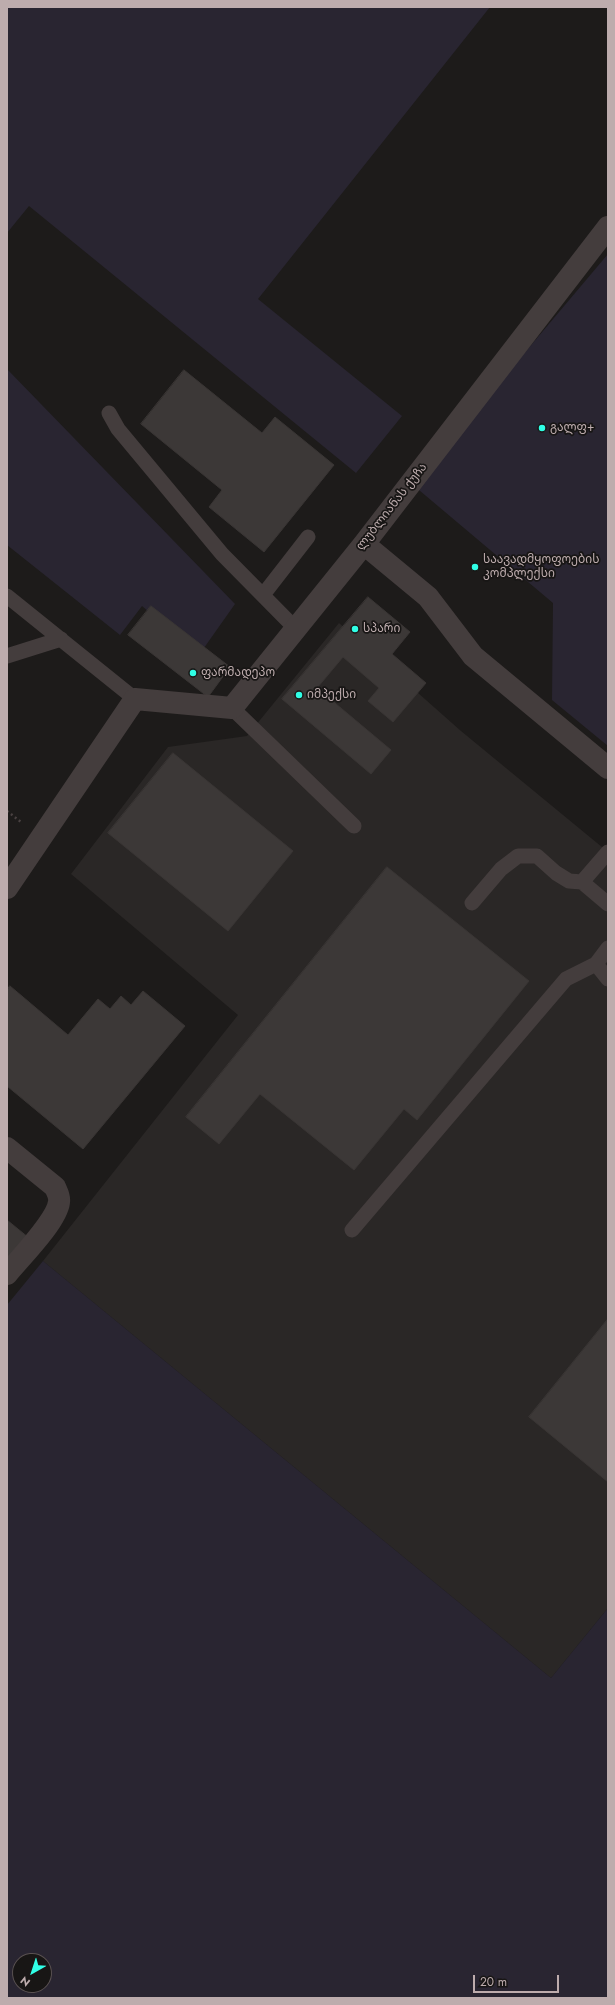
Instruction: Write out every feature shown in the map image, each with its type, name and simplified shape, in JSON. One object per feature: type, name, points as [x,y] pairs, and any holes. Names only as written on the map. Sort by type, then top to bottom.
[{"type":"street","name":"ლუბლიანას ქუჩა","points":[[232,708],[364,544],[608,227]]},
{"type":"street","points":[[364,544],[428,597],[473,656],[608,768]]},
{"type":"street","points":[[7,888],[135,699],[232,708]]},
{"type":"street","points":[[7,1148],[55,1187],[59,1196],[59,1203],[54,1218],[7,1274]]},
{"type":"lane","points":[[109,413],[118,430],[222,554],[296,628]]},
{"type":"lane","points":[[263,595],[308,537]]},
{"type":"lane","points":[[7,596],[135,699]]},
{"type":"lane","points":[[7,656],[61,639]]},
{"type":"lane","points":[[232,708],[354,826]]},
{"type":"lane","points":[[582,882],[608,852]]},
{"type":"lane","points":[[472,903],[501,869],[518,856],[537,856],[556,873],[569,882],[582,882],[608,904]]},
{"type":"lane","points":[[352,1230],[566,979],[596,964],[608,948]]},
{"type":"lane","points":[[596,964],[608,979]]},
{"type":"shaded area","points":[[7,7],[490,7],[258,299],[402,416],[356,473],[29,206],[7,233]]},
{"type":"shaded area","points":[[608,254],[608,746],[552,700],[553,603],[413,485]]},
{"type":"shaded area","points":[[7,369],[235,604],[199,655],[142,606],[120,635],[7,545]]},
{"type":"shaded area","points":[[339,623],[461,731],[608,852],[608,1608],[551,1678],[43,1261],[238,1015],[71,874],[168,747],[247,736]]},
{"type":"shaded area","points":[[43,1261],[551,1678],[608,1608],[608,1998],[7,1998],[7,1305]]},
{"type":"building","points":[[184,370],[262,433],[275,417],[334,465],[264,552],[209,507],[222,490],[141,424]]},
{"type":"building","points":[[368,597],[410,632],[392,654],[426,683],[393,722],[368,701],[379,688],[343,657],[317,688],[391,750],[371,774],[282,699]]},
{"type":"building","points":[[151,606],[230,667],[208,697],[128,635]]},
{"type":"building","points":[[173,753],[293,851],[228,931],[108,833]]},
{"type":"building","points":[[387,867],[529,981],[417,1120],[404,1109],[354,1170],[260,1094],[219,1144],[186,1117]]},
{"type":"building","points":[[10,986],[68,1035],[98,999],[110,1009],[121,996],[131,1005],[143,991],[185,1026],[83,1149],[7,1086],[7,990]]},
{"type":"building","points":[[7,1220],[29,1238],[7,1265]]},
{"type":"building","points":[[608,1319],[608,1482],[529,1417]]},
{"type":"place","name":"გალფ+","points":[[542,428]]},
{"type":"place","name":"საავადმყოფოების კომპლექსი","points":[[475,567]]},
{"type":"place","name":"სპარი","points":[[355,629]]},
{"type":"place","name":"ფარმადეპო","points":[[193,673]]},
{"type":"place","name":"იმპექსი","points":[[299,695]]}]
